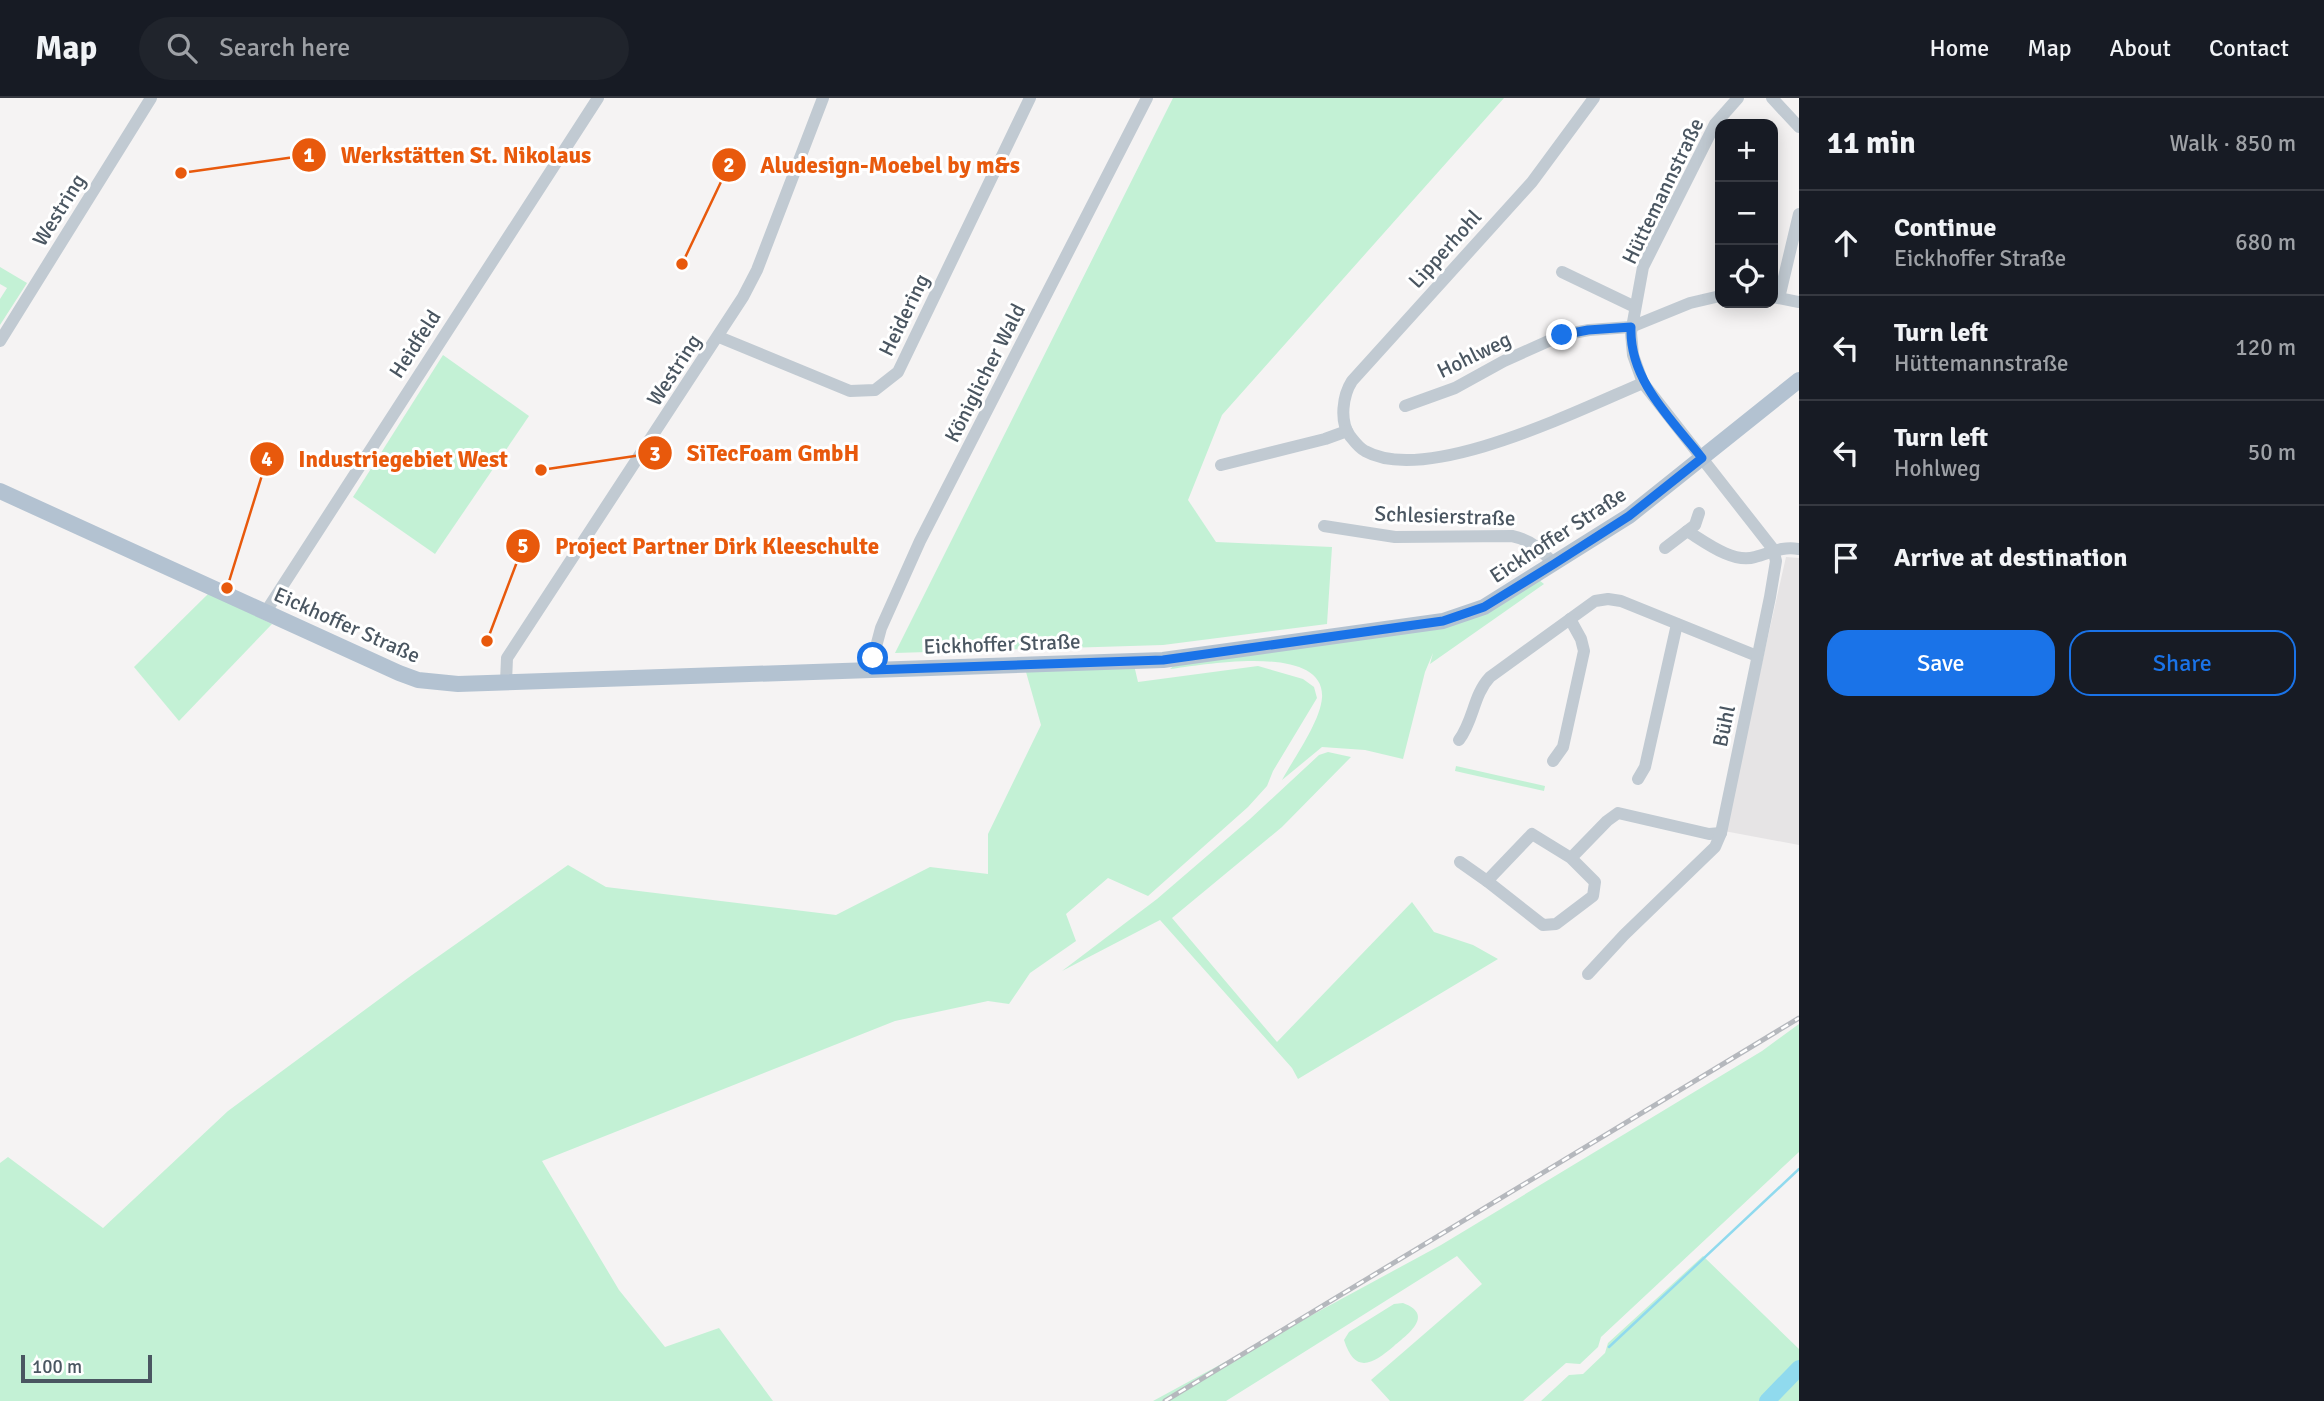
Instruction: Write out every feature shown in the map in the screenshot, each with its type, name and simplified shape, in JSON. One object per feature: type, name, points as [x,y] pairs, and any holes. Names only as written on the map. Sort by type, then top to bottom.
[{"type":"main road","name":"Eickhoffer Straße","points":[[0,491],[418,680],[447,684],[1163,660],[1443,621],[1484,607],[1629,516],[1799,380]]},
{"type":"street","name":"Westring","points":[[0,341],[150,98]]},
{"type":"street","name":"Heidfeld","points":[[265,613],[598,98]]},
{"type":"street","name":"Westring","points":[[506,682],[507,658],[719,337],[757,270],[823,98]]},
{"type":"street","name":"Heidering","points":[[719,337],[850,391],[875,390],[883,384],[898,372],[1030,98]]},
{"type":"street","name":"Königlicher Wald","points":[[872,670],[881,628],[920,541],[1147,98]]},
{"type":"street","name":"Lipperhohl","points":[[1347,431],[1344,410],[1346,391],[1352,381],[1532,182],[1594,98]]},
{"type":"street","name":"Hüttemannstraße","points":[[1702,458],[1643,383],[1633,355],[1631,327],[1643,267],[1715,124],[1738,98]]},
{"type":"street","points":[[1778,100],[1799,127]]},
{"type":"street","points":[[1778,290],[1799,214]]},
{"type":"street","points":[[1562,272],[1635,307]]},
{"type":"street","name":"Hohlweg","points":[[1405,406],[1455,388],[1504,361],[1562,335],[1631,327],[1689,303],[1715,297]]},
{"type":"street","points":[[1778,297],[1799,302]]},
{"type":"street","points":[[1221,465],[1347,431],[1364,451],[1387,458],[1413,459],[1461,454],[1511,439],[1643,383]]},
{"type":"street","points":[[1702,458],[1773,549]]},
{"type":"street","points":[[1665,548],[1695,525],[1699,513]]},
{"type":"street","name":"Schlesierstraße","points":[[1324,526],[1395,537],[1527,539],[1537,545],[1554,564]]},
{"type":"street","points":[[1688,531],[1716,549],[1741,558],[1753,558],[1773,549],[1799,549]]},
{"type":"street","name":"Bühl","points":[[1588,974],[1624,935],[1715,847],[1721,833],[1770,597],[1776,561],[1773,549]]},
{"type":"street","points":[[1459,740],[1468,727],[1482,686],[1490,677],[1595,601],[1608,598],[1621,601],[1758,656]]},
{"type":"street","points":[[1553,761],[1563,747],[1584,651],[1570,619]]},
{"type":"street","points":[[1637,779],[1645,767],[1677,624]]},
{"type":"street","points":[[1571,858],[1606,821],[1618,813],[1709,834],[1721,833]]},
{"type":"street","points":[[1460,862],[1543,925],[1556,924],[1593,896],[1595,881],[1571,858],[1532,834],[1487,881]]},
{"type":"shaded area","points":[[1786,557],[1799,558],[1799,845],[1724,831]]},
{"type":"green space","points":[[1173,98],[1504,98],[1222,415],[1188,500],[1216,542],[1332,547],[1327,624],[1163,645],[895,653]]},
{"type":"green space","points":[[0,267],[27,283],[0,325],[0,299],[7,288],[0,284]]},
{"type":"green space","points":[[443,355],[529,416],[435,554],[353,497]]},
{"type":"green space","points":[[1539,580],[1544,584],[1430,664],[1433,653],[1425,672],[1403,759],[1365,750],[1322,747],[1282,780],[1317,718],[1322,698],[1318,681],[1304,669],[1284,663],[1260,661],[1170,669],[1179,661],[1447,625]]},
{"type":"green space","points":[[208,594],[272,624],[179,721],[134,667]]},
{"type":"green space","points":[[1134,665],[1138,682],[1258,666],[1303,679],[1314,687],[1317,698],[1273,771],[1267,786],[1248,807],[1148,896],[1108,878],[1066,914],[1076,941],[1030,973],[1009,1004],[988,1001],[895,1021],[542,1161],[619,1290],[665,1347],[719,1328],[773,1401],[0,1401],[0,1163],[8,1157],[103,1228],[228,1111],[412,975],[568,865],[606,887],[836,915],[930,867],[988,874],[988,834],[1041,725],[1026,672]]},
{"type":"green space","points":[[1328,752],[1351,757],[1282,827],[1172,918],[1277,1042],[1412,902],[1434,932],[1473,945],[1498,959],[1298,1079],[1292,1068],[1160,920],[1062,971],[1157,899],[1319,755]]},
{"type":"green space","points":[[1456,766],[1545,786],[1544,791],[1455,771]]},
{"type":"green space","points":[[1799,1024],[1799,1152],[1601,1337],[1598,1347],[1580,1364],[1566,1363],[1523,1401],[1390,1401],[1371,1380],[1482,1284],[1457,1256],[1226,1401],[1153,1401],[1441,1245],[1762,1051]]},
{"type":"green space","points":[[1703,1256],[1799,1349],[1799,1401],[1541,1401],[1569,1375],[1583,1374],[1605,1353],[1608,1343]]},
{"type":"green space","points":[[1403,1303],[1417,1313],[1418,1319],[1411,1330],[1379,1358],[1365,1363],[1354,1358],[1344,1340],[1349,1332],[1394,1304]]},
{"type":"waterway","points":[[1609,1347],[1799,1169]]},
{"type":"waterway","points":[[1767,1401],[1799,1368]]},
{"type":"railway","points":[[1165,1401],[1799,1018]]},
{"type":"place","name":"Werkstätten St. Nikolaus","points":[[181,173]]},
{"type":"place","name":"Aludesign-Moebel by m&s","points":[[682,264]]},
{"type":"place","name":"SiTecFoam GmbH","points":[[541,470]]},
{"type":"place","name":"Industriegebiet West","points":[[227,588]]},
{"type":"place","name":"Project Partner Dirk Kleeschulte","points":[[487,641]]},
{"type":"route","points":[[873,658],[872,670],[1163,660],[1443,621],[1484,607],[1629,516],[1702,458],[1643,383],[1633,355],[1631,327],[1562,335]]}]
